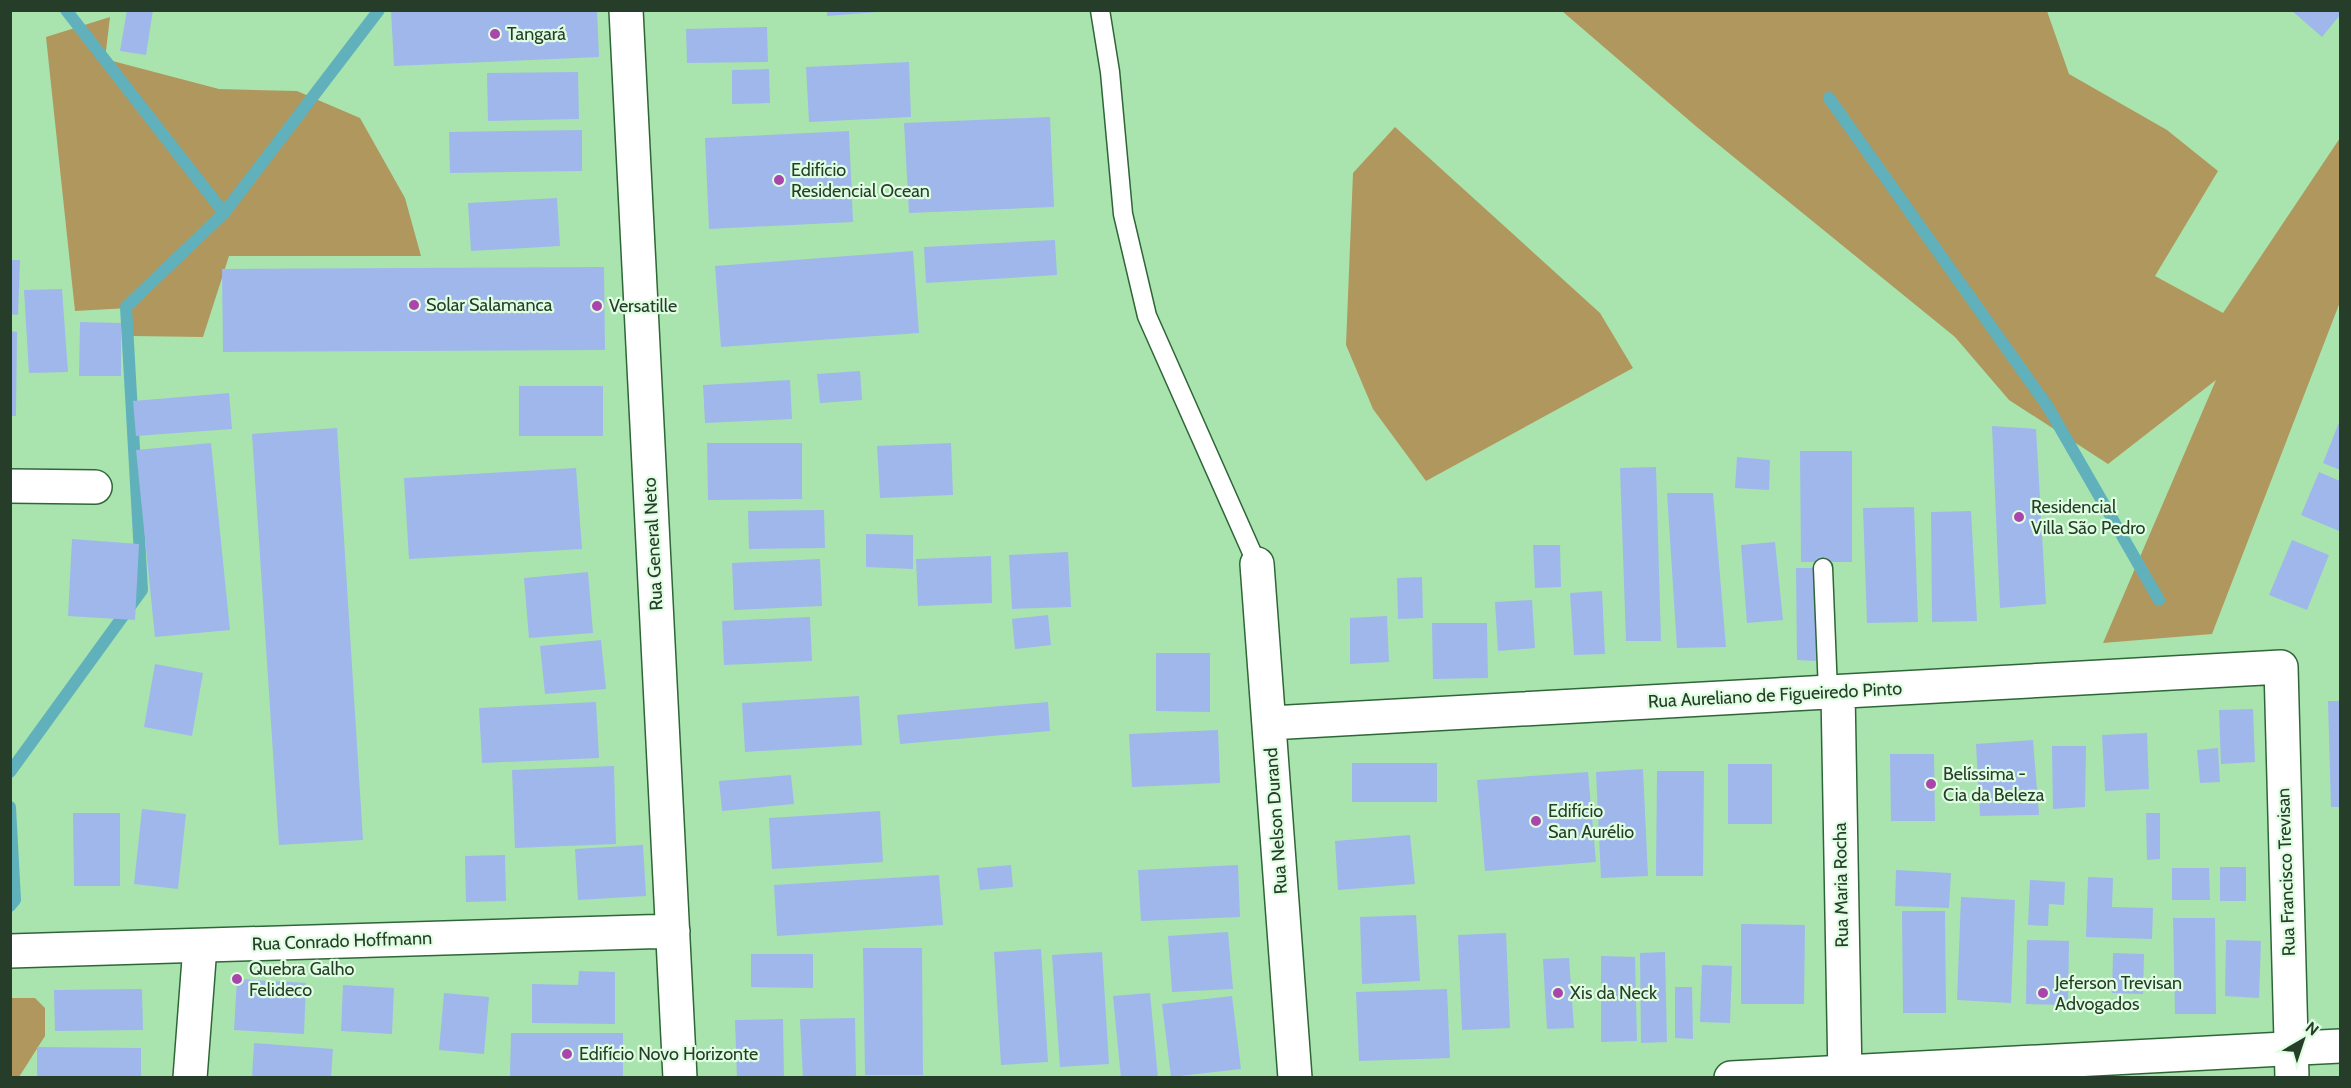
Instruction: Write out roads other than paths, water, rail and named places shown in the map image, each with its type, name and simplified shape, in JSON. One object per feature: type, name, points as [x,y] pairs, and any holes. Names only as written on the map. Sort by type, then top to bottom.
[{"type":"street","name":"Rua General Neto","points":[[626,10],[680,1077]]},
{"type":"street","points":[[10,486],[95,487]]},
{"type":"street","name":"Rua Nelson Durand","points":[[1257,564],[1295,1077]]},
{"type":"street","name":"Rua Aureliano de Figueiredo Pinto","points":[[1269,723],[2281,667]]},
{"type":"street","name":"Rua Francisco Trevisan","points":[[2281,667],[2292,1063]]},
{"type":"street","name":"Rua Maria Rocha","points":[[1833,692],[1845,1074]]},
{"type":"street","name":"Rua Conrado Hoffmann","points":[[10,951],[673,932]]},
{"type":"street","points":[[190,1077],[200,946]]},
{"type":"street","points":[[1731,1077],[2292,1063],[2340,1046]]},
{"type":"lane","points":[[1100,10],[1110,72],[1123,214],[1147,316],[1257,564]]},
{"type":"lane","points":[[1823,568],[1833,692]]},
{"type":"waterway","points":[[10,772],[142,590],[126,307],[224,213],[66,10]]},
{"type":"waterway","points":[[224,213],[379,10]]},
{"type":"waterway","points":[[1829,98],[2048,407],[2159,600]]},
{"type":"waterway","points":[[10,807],[15,900],[10,906]]},
{"type":"place","name":"Tangará","points":[[495,34]]},
{"type":"place","name":"Edifício Residencial Ocean","points":[[779,180]]},
{"type":"place","name":"Solar Salamanca","points":[[414,305]]},
{"type":"place","name":"Versatille","points":[[597,306]]},
{"type":"place","name":"Residencial Villa São Pedro","points":[[2019,517]]},
{"type":"place","name":"Belíssima - Cia da Beleza","points":[[1931,784]]},
{"type":"place","name":"Edifício San Aurélio","points":[[1536,821]]},
{"type":"place","name":"Quebra Galho Felideco","points":[[237,979]]},
{"type":"place","name":"Xis da Neck","points":[[1558,993]]},
{"type":"place","name":"Jeferson Trevisan Advogados","points":[[2043,993]]},
{"type":"place","name":"Edifício Novo Horizonte","points":[[567,1054]]}]
